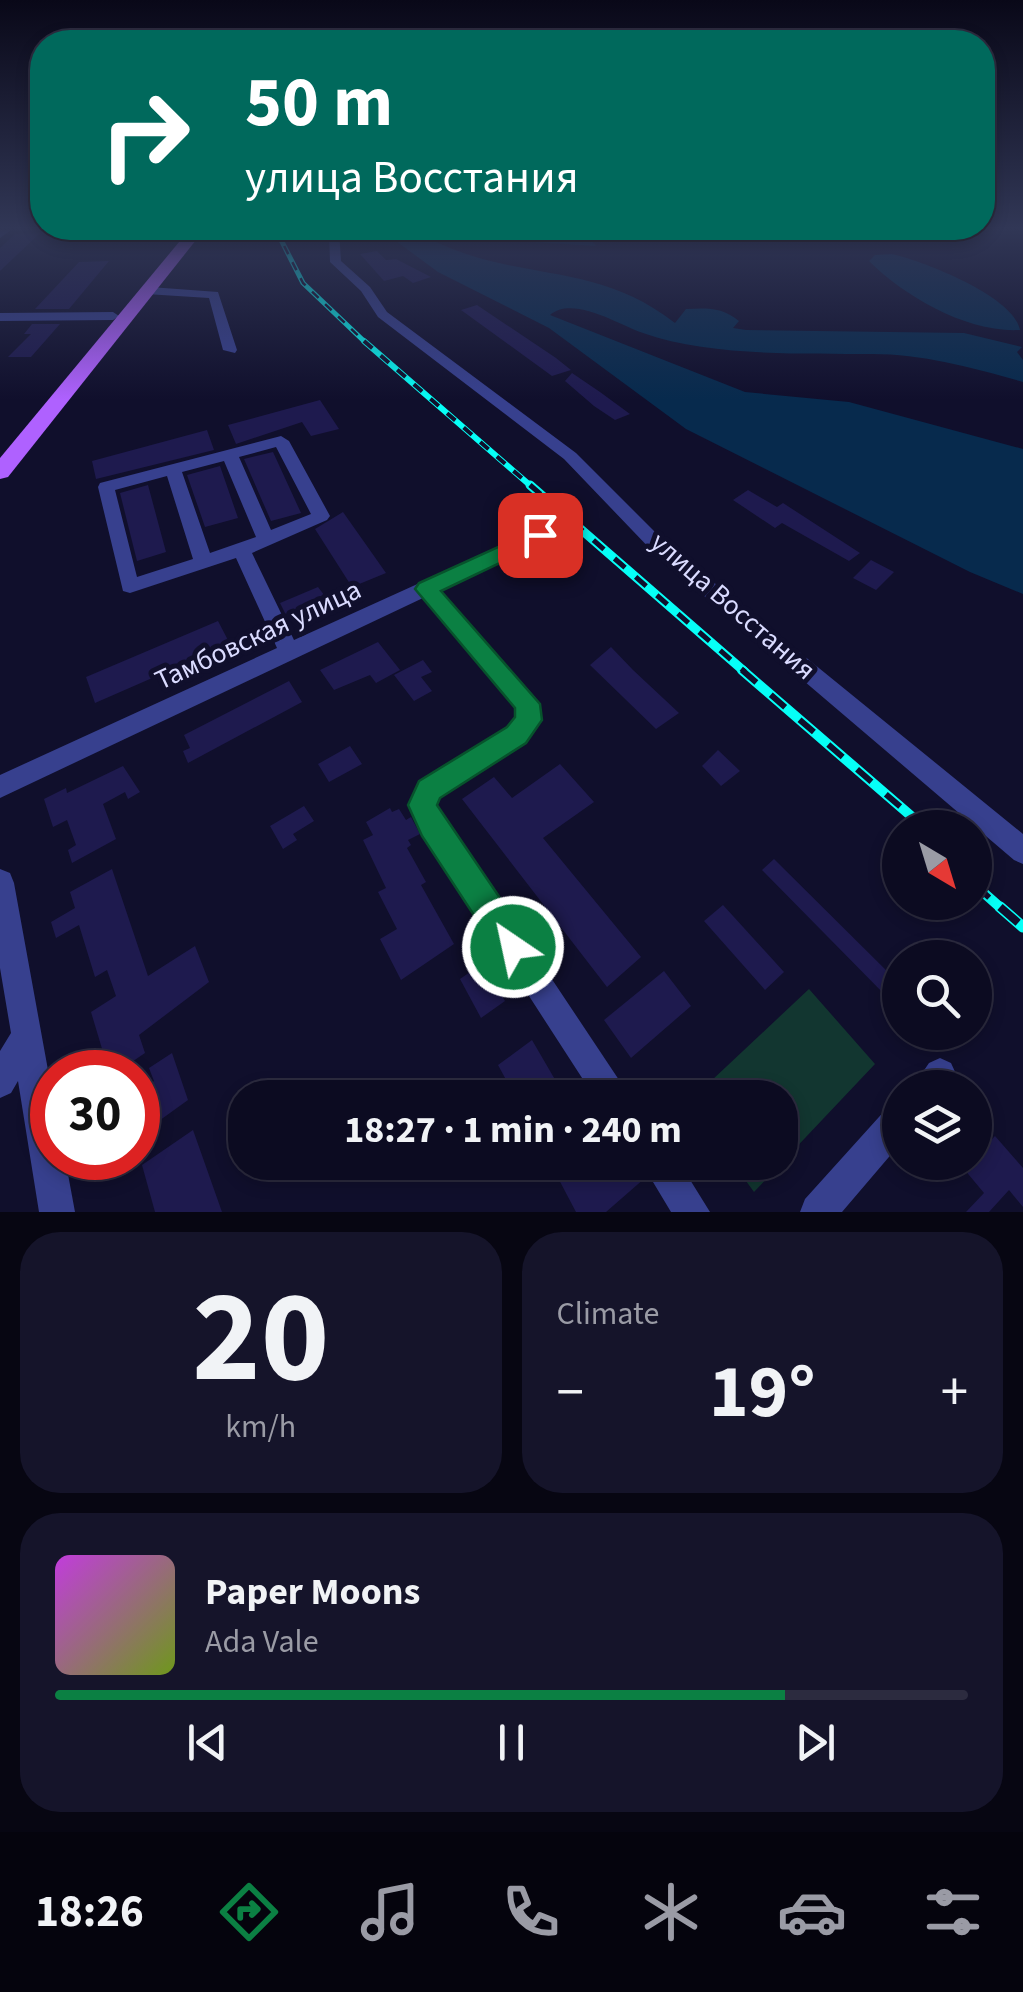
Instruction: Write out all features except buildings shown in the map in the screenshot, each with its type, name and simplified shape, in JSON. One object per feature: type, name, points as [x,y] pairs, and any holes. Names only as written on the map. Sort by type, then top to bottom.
[{"type":"main road","points":[[0,448],[137,287]]},
{"type":"main road","points":[[0,472],[153,287]]},
{"type":"street","name":"улица Восстания","points":[[364,287],[382,314],[570,456],[662,550],[1023,851]]},
{"type":"street","points":[[150,291],[214,294],[230,350]]},
{"type":"street","points":[[0,317],[113,316]]},
{"type":"street","points":[[281,441],[321,516],[241,550],[130,586],[106,488],[230,455],[281,441]]},
{"type":"street","points":[[230,455],[266,540]]},
{"type":"street","points":[[173,470],[204,562]]},
{"type":"street","name":"Тамбовская улица","points":[[0,787],[540,535]]},
{"type":"street","points":[[241,550],[290,653]]},
{"type":"street","points":[[426,589],[527,704],[529,720],[516,735],[428,790],[423,805],[432,826],[602,1080]]},
{"type":"street","points":[[0,883],[58,1212]]},
{"type":"street","points":[[0,1082],[26,1037]]},
{"type":"street","points":[[818,1212],[882,1139]]},
{"type":"street","points":[[670,1180],[692,1212]]},
{"type":"green space","points":[[809,989],[875,1064],[798,1145],[798,1080],[712,1080]]},
{"type":"green space","points":[[745,1180],[765,1180],[754,1192]]},
{"type":"water","points":[[467,287],[605,287],[646,303],[675,323],[686,309],[708,309],[733,316],[739,321],[733,328],[746,330],[964,333],[1022,347],[1017,352],[1023,360],[1023,382],[910,356],[757,352],[698,346],[643,333],[583,310],[571,308],[550,315],[745,392],[849,402],[1023,449],[1023,594],[970,572],[686,429],[549,328]]},
{"type":"water","points":[[900,287],[973,287],[1002,305],[1020,330],[980,326],[959,319]]},
{"type":"railway","points":[[307,287],[367,344]]},
{"type":"railway","points":[[364,341],[532,487]]},
{"type":"railway","points":[[530,485],[745,672]]},
{"type":"railway","points":[[742,670],[904,810]]},
{"type":"railway","points":[[992,900],[1002,909]]},
{"type":"railway","points":[[1000,907],[1023,927]]},
{"type":"route","points":[[513,947],[432,826],[423,805],[428,790],[516,735],[529,720],[527,704],[426,589],[540,535]]}]
